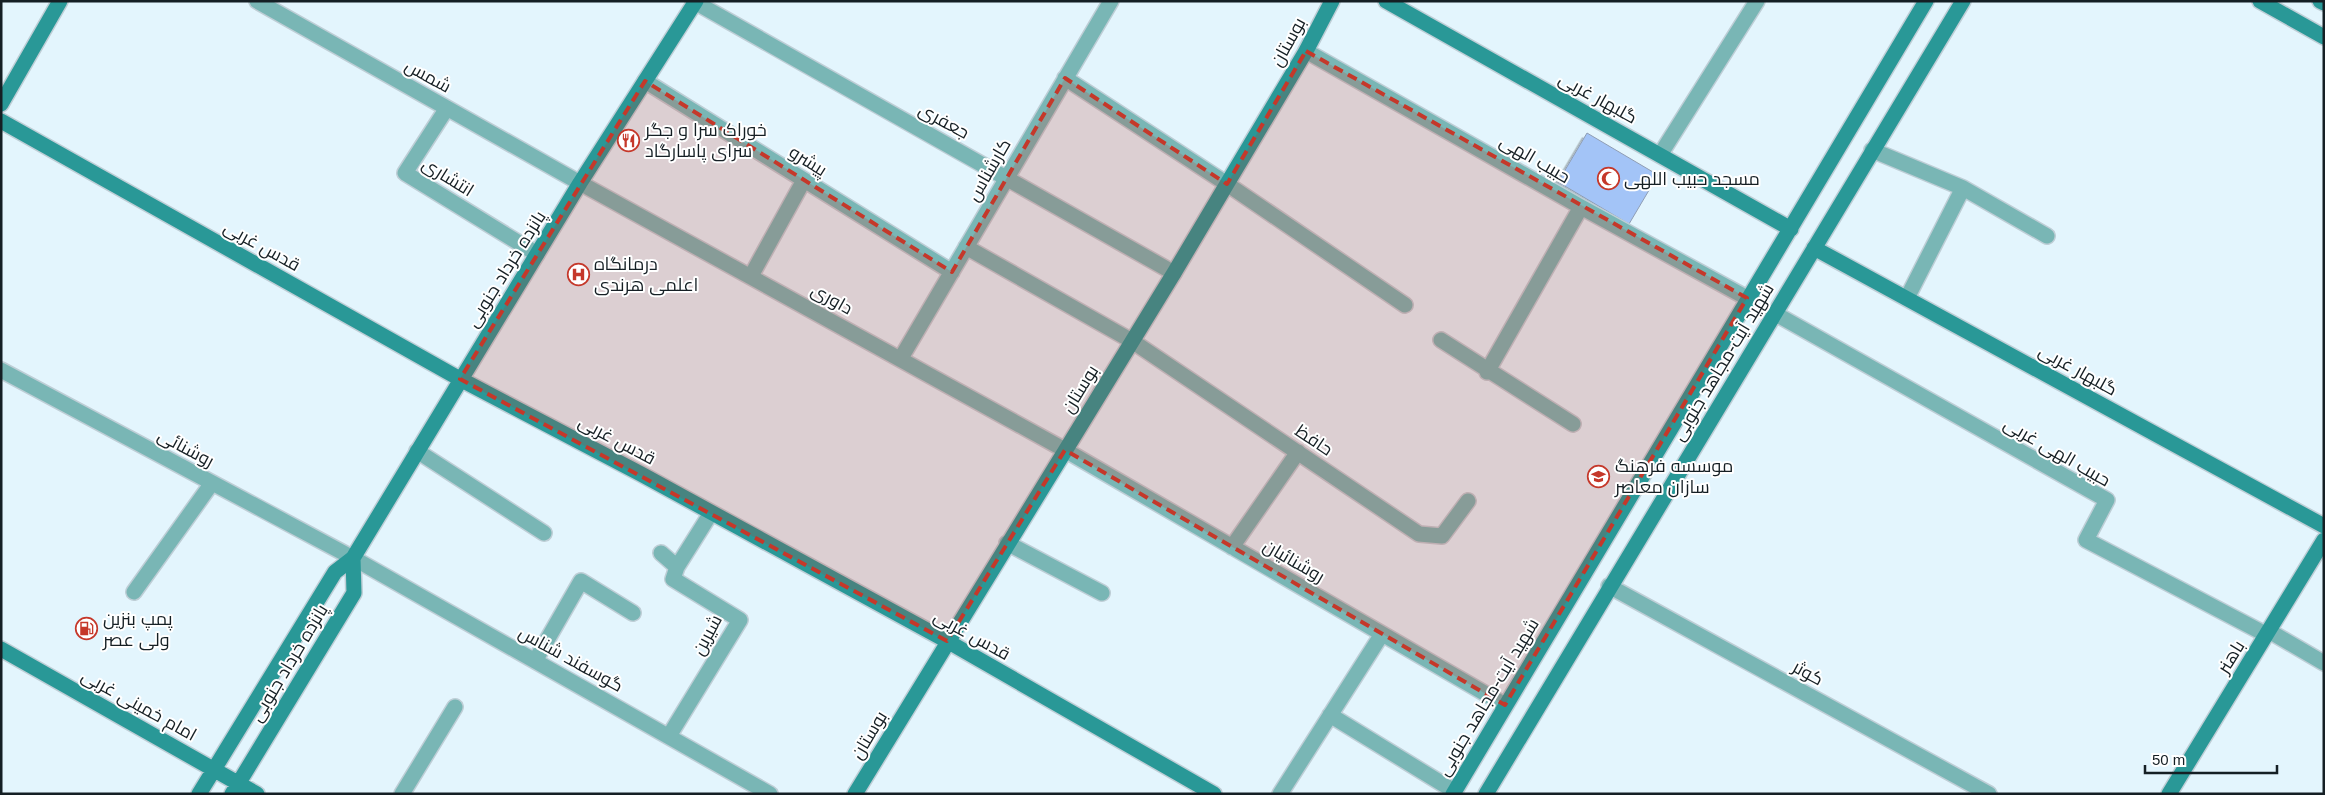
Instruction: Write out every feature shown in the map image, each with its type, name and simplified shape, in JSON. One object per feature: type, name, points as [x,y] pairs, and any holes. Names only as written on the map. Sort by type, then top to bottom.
[{"type":"street","points":[[1,104],[60,1]]},
{"type":"street","name":"شمس","points":[[257,1],[580,183]]},
{"type":"street","name":"بوستان","points":[[855,794],[1174,273],[1306,51],[1332,1]]},
{"type":"street","name":"گلبهار غربی","points":[[1386,1],[1405,6],[1791,229]]},
{"type":"street","points":[[1660,155],[1757,1]]},
{"type":"street","name":"شهید آیت-مجاهد جنوبی","points":[[1453,793],[1926,1]]},
{"type":"street","name":"شهید آیت-مجاهد جنوبی","points":[[1486,794],[1609,586],[1963,1]]},
{"type":"street","points":[[2260,1],[2324,37]]},
{"type":"street","points":[[2320,1],[2324,3]]},
{"type":"street","name":"پانزده خرداد جنوبی","points":[[199,794],[334,572],[353,558],[580,183],[694,2]]},
{"type":"street","name":"جعفری","points":[[694,2],[1174,273]]},
{"type":"street","name":"کارشناس","points":[[901,358],[1065,78],[1106,3]]},
{"type":"street","name":"حبیب الهی","points":[[1306,51],[1748,298]]},
{"type":"street","points":[[1065,78],[1227,184],[1405,305]]},
{"type":"street","name":"پیشرو","points":[[645,81],[952,272]]},
{"type":"street","name":"انتشاری","points":[[447,108],[405,173],[537,254]]},
{"type":"street","name":"قدس غربی","points":[[1,121],[460,379],[947,642],[1214,794]]},
{"type":"street","points":[[1872,150],[1963,188],[2047,236]]},
{"type":"street","points":[[751,276],[804,180]]},
{"type":"street","name":"داوری","points":[[580,183],[901,358],[1065,450]]},
{"type":"street","points":[[1907,298],[1963,188]]},
{"type":"street","points":[[1487,372],[1581,206]]},
{"type":"street","name":"حافظ","points":[[966,247],[1132,341],[1420,534],[1442,536],[1468,501]]},
{"type":"street","name":"گلبهار غربی","points":[[1814,248],[2324,526]]},
{"type":"street","name":"حبیب الهی غربی","points":[[1774,313],[2107,500],[2086,540],[2268,633]]},
{"type":"street","points":[[1441,340],[1487,372],[1573,424]]},
{"type":"street","name":"روشنائی","points":[[1,370],[353,558]]},
{"type":"street","name":"روشنائیان","points":[[1065,450],[1504,705]]},
{"type":"street","points":[[417,451],[544,533]]},
{"type":"street","points":[[1232,547],[1298,452]]},
{"type":"street","points":[[134,592],[212,483]]},
{"type":"street","points":[[660,553],[677,566],[711,513]]},
{"type":"street","name":"باهنر","points":[[2169,794],[2324,540]]},
{"type":"street","points":[[1008,543],[1102,593]]},
{"type":"street","name":"پانزده خرداد جنوبی","points":[[235,788],[354,593],[353,558]]},
{"type":"street","name":"گوسفند شناس","points":[[353,558],[770,794]]},
{"type":"street","name":"شیرین","points":[[669,736],[740,620],[673,579],[677,566]]},
{"type":"street","points":[[535,661],[581,582],[633,613]]},
{"type":"street","name":"کوثر","points":[[1609,586],[1989,794]]},
{"type":"street","points":[[2268,633],[2324,663]]},
{"type":"street","points":[[1280,794],[1382,634]]},
{"type":"street","name":"امام خمینی غربی","points":[[1,649],[214,769],[235,788],[257,794]]},
{"type":"street","points":[[402,794],[455,707]]},
{"type":"street","points":[[1330,715],[1453,793]]},
{"type":"highlighted area","points":[[1306,51],[1747,298],[1505,705],[1065,450],[947,641],[460,379],[645,81],[952,272],[1065,78],[1227,184]]},
{"type":"building","name":"مسجد حبیب اللهی","points":[[1587,133],[1658,175],[1629,224],[1558,182]]},
{"type":"place","name":"خوراک سرا و جگر سرای پاسارگاد","points":[[629,140]]},
{"type":"place","name":"مسجد حبیب اللهی","points":[[1608,179]]},
{"type":"place","name":"درمانگاه اعلمی هرندی","points":[[578,274]]},
{"type":"place","name":"موسسه فرهنگ سازان معاصر","points":[[1599,476]]},
{"type":"place","name":"پمپ بنزین ولی عصر","points":[[87,629]]}]
